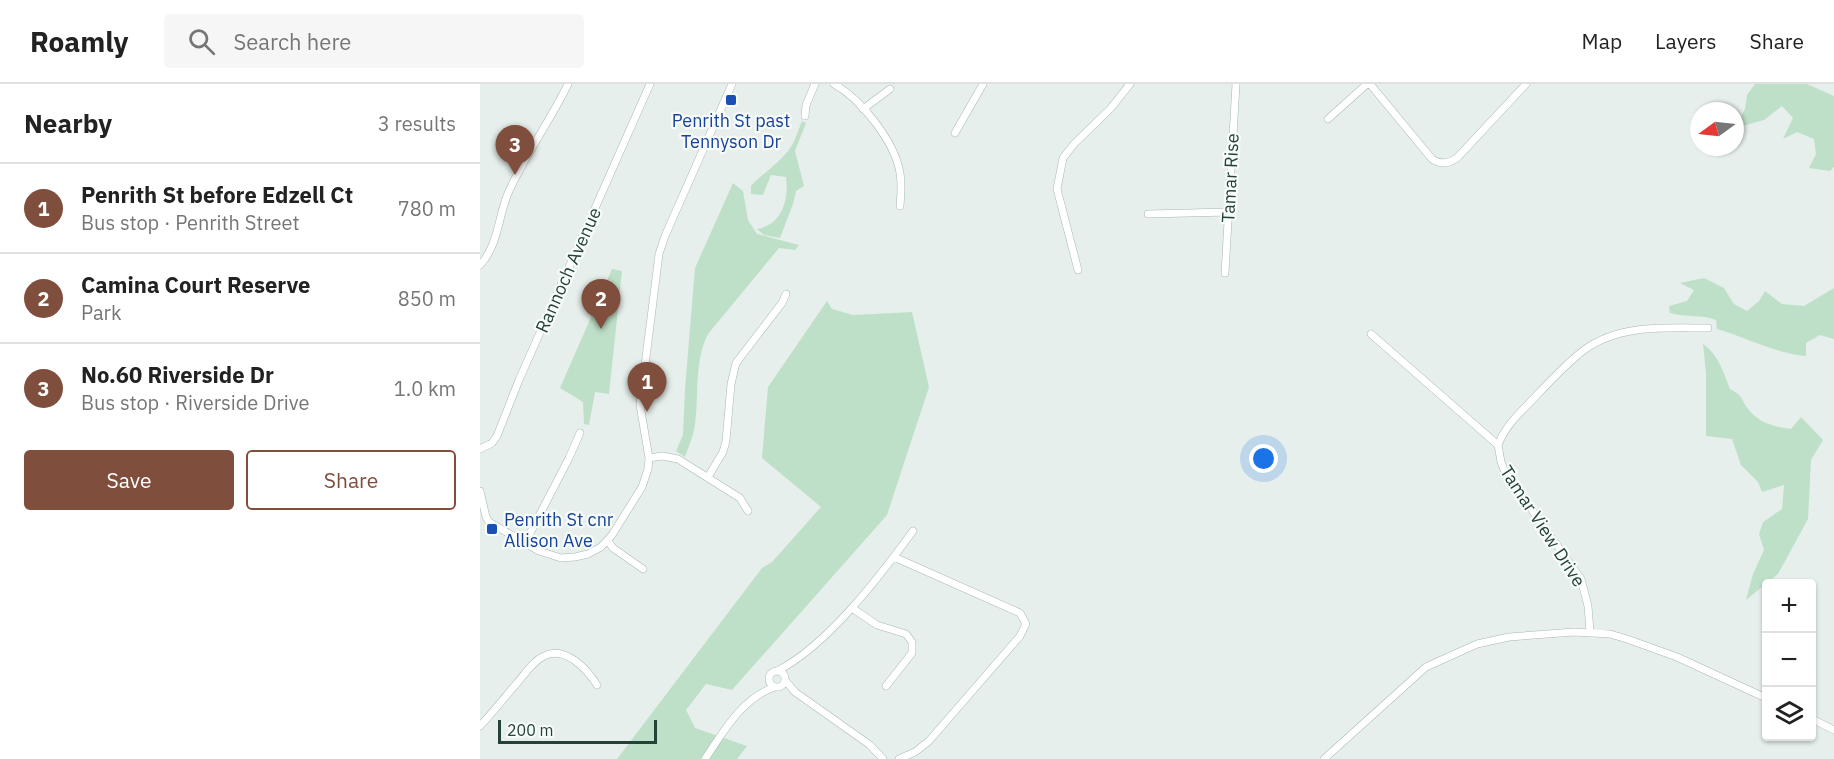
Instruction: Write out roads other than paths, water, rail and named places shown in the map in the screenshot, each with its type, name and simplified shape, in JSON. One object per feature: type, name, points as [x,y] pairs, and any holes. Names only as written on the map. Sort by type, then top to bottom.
[{"type":"street","points":[[480,265],[487,258],[494,241],[508,193],[568,84]]},
{"type":"street","name":"Rannoch Avenue","points":[[480,449],[492,443],[497,436],[519,380],[650,84]]},
{"type":"street","points":[[480,491],[483,518],[525,543],[553,556],[568,558],[588,554],[608,541],[642,487],[648,470],[649,458],[640,405],[659,254],[664,237],[732,84]]},
{"type":"street","points":[[805,116],[806,105],[815,84]]},
{"type":"street","points":[[834,84],[854,99],[880,130],[896,157],[900,173],[900,206]]},
{"type":"street","points":[[955,133],[983,84]]},
{"type":"street","points":[[1078,270],[1057,189],[1063,158],[1111,108],[1130,84]]},
{"type":"street","name":"Tamar Rise","points":[[1225,273],[1236,84]]},
{"type":"street","points":[[1328,119],[1368,84],[1432,159],[1437,163],[1444,163],[1457,158],[1526,84]]},
{"type":"street","points":[[863,110],[890,89]]},
{"type":"street","points":[[1148,214],[1228,212]]},
{"type":"street","points":[[708,477],[723,452],[726,441],[730,384],[736,363],[782,303],[786,294]]},
{"type":"street","points":[[1498,445],[1510,424],[1568,364],[1595,343],[1619,334],[1646,328],[1708,328]]},
{"type":"street","name":"Tamar View Drive","points":[[1371,334],[1498,445],[1504,472],[1581,579],[1588,606],[1590,632]]},
{"type":"street","points":[[525,543],[570,458],[579,433]]},
{"type":"street","points":[[649,458],[670,457],[708,477],[740,498],[748,511]]},
{"type":"street","points":[[705,759],[737,714],[763,691],[770,677],[792,663],[852,608],[914,531]]},
{"type":"street","points":[[608,541],[613,548],[643,569]]},
{"type":"street","points":[[894,557],[1020,613],[1026,624],[1020,636],[929,741],[915,752],[899,759]]},
{"type":"street","points":[[852,608],[876,625],[906,634],[912,642],[912,653],[886,686]]},
{"type":"street","points":[[1324,759],[1426,667],[1477,644],[1503,638],[1534,634],[1590,632],[1627,639],[1762,696]]},
{"type":"street","points":[[480,726],[531,667],[548,654],[562,654],[568,657],[591,675],[597,685]]},
{"type":"street","points":[[763,691],[783,684],[792,663]]},
{"type":"street","points":[[777,671],[783,674],[795,692],[870,745],[883,759]]},
{"type":"street","points":[[770,677],[770,682],[777,687],[795,692]]},
{"type":"street","points":[[1816,721],[1834,730]]},
{"type":"place","name":"Penrith St past Tennyson Dr","points":[[731,100]]},
{"type":"place","name":"No.60 Riverside Dr","points":[[515,175]]},
{"type":"place","name":"Camina Court Reserve","points":[[601,329]]},
{"type":"place","name":"Penrith St before Edzell Ct","points":[[647,412]]},
{"type":"place","name":"Penrith St cnr Allison Ave","points":[[492,529]]}]
